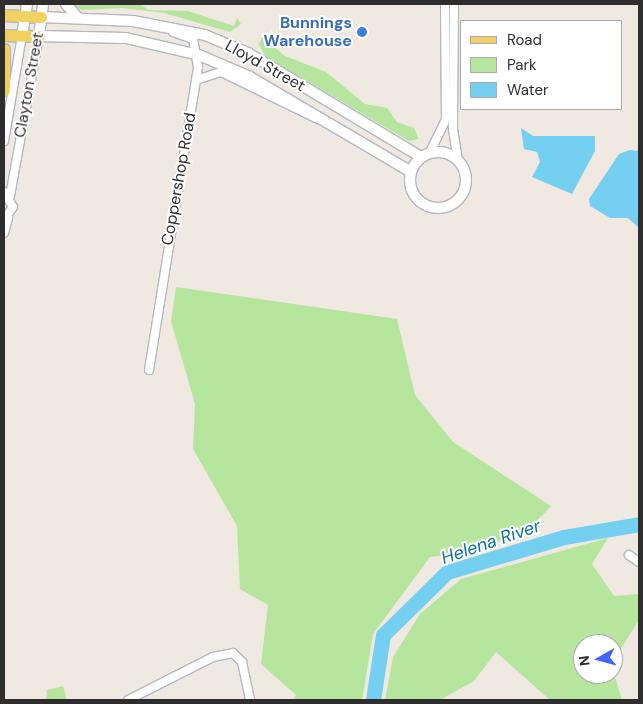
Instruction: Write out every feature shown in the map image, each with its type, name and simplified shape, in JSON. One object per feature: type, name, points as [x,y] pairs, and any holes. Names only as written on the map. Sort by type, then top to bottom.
[{"type":"main road","name":"Clayton Street","points":[[22,36],[27,4]]},
{"type":"main road","name":"Clayton Street","points":[[38,36],[43,4]]},
{"type":"main road","points":[[66,4],[77,17]]},
{"type":"main road","name":"Lloyd Street","points":[[4,15],[77,17],[146,23],[205,35],[248,53],[426,154]]},
{"type":"main road","name":"Lloyd Street","points":[[4,35],[140,39],[199,54],[250,78],[410,172]]},
{"type":"main road","points":[[4,49],[4,90]]},
{"type":"main road","points":[[445,152],[458,160],[465,172],[465,186],[458,199],[446,207],[429,207],[415,197],[410,172],[426,154],[445,152]]},
{"type":"street","points":[[426,154],[446,119],[445,4]]},
{"type":"street","points":[[454,4],[453,129],[458,160]]},
{"type":"street","points":[[146,23],[193,39],[199,54]]},
{"type":"street","name":"Clayton Street","points":[[4,141],[22,36]]},
{"type":"street","name":"Clayton Street","points":[[6,219],[13,207],[7,194],[38,36]]},
{"type":"street","name":"Coppershop Road","points":[[149,370],[199,54]]},
{"type":"street","points":[[196,80],[221,72],[306,117],[322,120]]},
{"type":"street","points":[[4,233],[6,219]]},
{"type":"street","points":[[629,555],[639,562]]},
{"type":"street","points":[[128,700],[213,657],[233,653],[242,662],[250,700]]},
{"type":"green space","points":[[70,4],[139,4],[149,10],[188,11],[234,26],[237,18],[241,24],[230,32],[164,13],[122,8],[82,10]]},
{"type":"green space","points":[[262,37],[285,56],[326,72],[365,104],[387,108],[397,122],[414,128],[419,139],[409,141],[265,56],[259,44]]},
{"type":"green space","points":[[176,287],[397,319],[415,395],[453,442],[551,506],[531,527],[473,553],[430,557],[373,634],[362,700],[293,700],[296,695],[261,664],[268,605],[240,589],[237,526],[193,449],[195,404],[171,321]]},
{"type":"green space","points":[[608,538],[592,564],[614,596],[639,594],[639,620],[623,645],[623,634],[573,634],[573,684],[617,684],[622,700],[550,700],[496,652],[474,681],[440,700],[385,700],[393,657],[420,614],[461,579]]},
{"type":"green space","points":[[63,686],[67,700],[46,700],[47,690]]},
{"type":"water","points":[[521,128],[533,136],[595,136],[595,151],[572,194],[532,177],[540,162],[537,152],[524,149]]},
{"type":"water","points":[[630,150],[639,151],[639,228],[628,218],[610,218],[590,206],[589,199],[619,154]]},
{"type":"waterway","name":"Helena River","points":[[373,700],[383,635],[447,572],[564,537],[639,524]]},
{"type":"place","name":"Bunnings Warehouse","points":[[362,32]]}]
